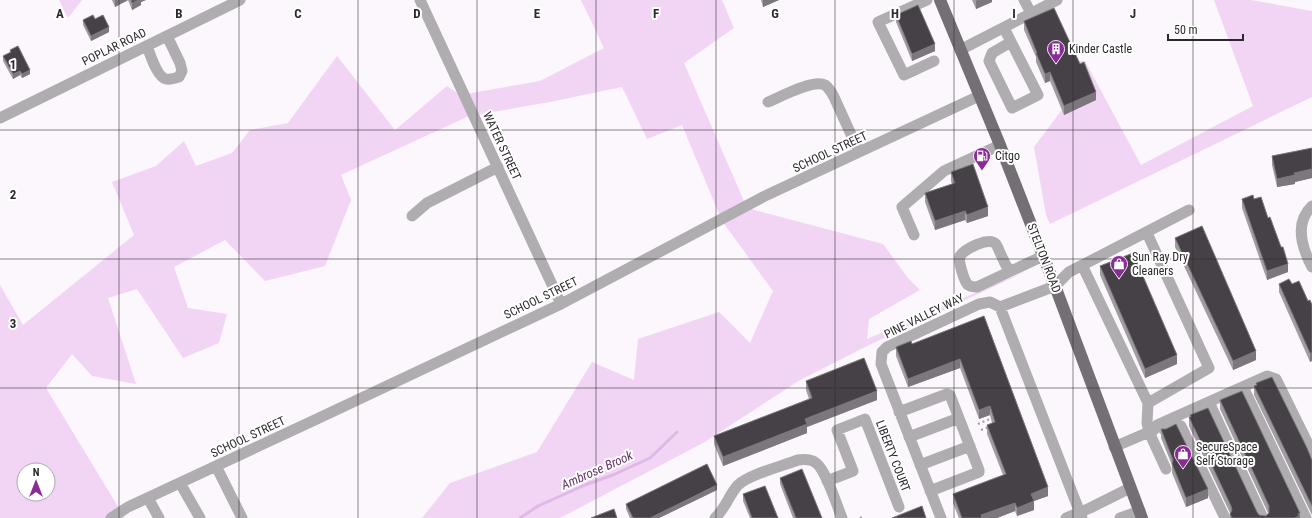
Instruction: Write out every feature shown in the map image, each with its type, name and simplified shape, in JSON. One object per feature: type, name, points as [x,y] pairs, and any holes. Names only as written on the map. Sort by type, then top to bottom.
[{"type":"main road","name":"STELTON ROAD","points":[[940,0],[1000,145],[1141,515]]},
{"type":"street","name":"POPLAR ROAD","points":[[0,118],[240,0]]},
{"type":"street","name":"WATER STREET","points":[[420,0],[561,304]]},
{"type":"street","points":[[927,0],[878,22],[904,75],[934,61]]},
{"type":"street","points":[[1024,0],[1031,13]]},
{"type":"street","points":[[960,50],[1057,0]]},
{"type":"street","points":[[1004,28],[1038,95],[1012,108],[988,61],[992,53],[1011,42]]},
{"type":"street","points":[[147,46],[158,72],[163,78],[168,80],[179,77],[182,71],[180,63],[167,36]]},
{"type":"street","points":[[768,102],[809,85],[824,85],[830,90],[860,152]]},
{"type":"street","name":"SCHOOL STREET","points":[[111,518],[128,507],[561,304],[767,195],[979,96]]},
{"type":"street","points":[[914,235],[902,207],[944,171],[1000,145]]},
{"type":"street","points":[[412,216],[427,203],[498,168]]},
{"type":"street","points":[[1312,206],[1305,216],[1301,236],[1303,248],[1312,267]]},
{"type":"street","points":[[1081,515],[1000,307],[1055,286],[1068,272],[1147,233],[1189,210]]},
{"type":"street","points":[[1147,233],[1209,368],[1148,403]]},
{"type":"street","points":[[1010,272],[996,245],[992,242],[982,243],[965,251],[959,258],[967,284],[972,287],[980,287],[1043,256]]},
{"type":"street","points":[[1082,265],[1148,403],[1147,423],[1152,430],[1166,468]]},
{"type":"street","name":"PINE VALLEY WAY","points":[[941,518],[881,364],[882,352],[887,347],[979,304],[990,302],[1000,307]]},
{"type":"street","points":[[1114,447],[1152,430],[1157,425],[1267,376],[1276,379],[1312,452]]},
{"type":"street","points":[[1243,387],[1306,518]]},
{"type":"street","points":[[900,412],[947,394],[950,395],[970,446],[979,472],[930,491]]},
{"type":"street","points":[[1209,402],[1263,518]]},
{"type":"street","points":[[910,437],[959,418]]},
{"type":"street","name":"LIBERTY COURT","points":[[827,481],[853,471],[837,430],[865,419],[899,507]]},
{"type":"street","points":[[1152,430],[1161,431],[1176,425],[1181,426],[1225,518]]},
{"type":"street","points":[[920,465],[970,446]]},
{"type":"street","points":[[720,516],[732,492],[739,484],[749,478],[798,460],[810,460],[819,466],[827,481],[842,518]]},
{"type":"street","points":[[216,466],[242,518]]},
{"type":"street","points":[[180,483],[200,518]]},
{"type":"street","points":[[1066,518],[1081,515],[1130,488]]},
{"type":"street","points":[[148,498],[159,518]]},
{"type":"street","points":[[1120,518],[1141,515]]},
{"type":"path","points":[[978,424],[998,416]]},
{"type":"path","points":[[981,430],[994,425]]},
{"type":"path","points":[[860,518],[864,516]]},
{"type":"shaded area","points":[[59,0],[82,0],[68,18]]},
{"type":"shaded area","points":[[581,0],[722,0],[734,28],[684,63],[747,208],[883,244],[908,278],[920,290],[869,319],[867,339],[1029,270],[867,346],[800,380],[703,443],[560,518],[422,518],[450,483],[537,452],[592,362],[634,380],[638,339],[719,312],[750,343],[773,291],[722,221],[682,125],[647,139],[622,87],[550,102],[469,116],[341,175],[351,200],[325,266],[265,281],[225,240],[174,267],[188,308],[227,314],[219,343],[183,358],[137,289],[108,298],[136,384],[92,376],[72,354],[46,388],[125,518],[0,518],[0,285],[23,325],[134,235],[112,182],[156,166],[184,141],[196,166],[232,153],[250,130],[288,123],[337,56],[395,130],[447,86],[460,95],[540,81],[604,48]]},
{"type":"shaded area","points":[[1214,0],[1251,0],[1312,11],[1312,97],[1050,224],[1046,215],[1034,147],[1070,99],[1070,61],[1085,61],[1141,165],[1253,106]]},
{"type":"building","points":[[131,0],[139,0],[132,3]]},
{"type":"building","points":[[918,5],[935,44],[912,54],[896,15]]},
{"type":"building","name":"Kinder Castle","points":[[1054,8],[1080,64],[1084,62],[1096,92],[1064,106],[1050,72],[1045,74],[1024,21]]},
{"type":"building","points":[[93,15],[95,19],[103,15],[109,27],[91,36],[83,20]]},
{"type":"building","points":[[18,46],[30,70],[22,74],[20,71],[13,74],[3,56]]},
{"type":"building","points":[[1312,148],[1312,169],[1277,179],[1272,156]]},
{"type":"building","points":[[973,164],[988,207],[967,215],[965,211],[935,221],[925,193],[955,183],[951,172]]},
{"type":"building","points":[[1253,195],[1254,199],[1261,197],[1268,218],[1270,217],[1281,247],[1283,247],[1288,264],[1267,271],[1242,199]]},
{"type":"building","points":[[1202,226],[1256,351],[1233,361],[1175,238]]},
{"type":"building","points":[[1133,253],[1177,355],[1145,369],[1100,266]]},
{"type":"building","points":[[1289,279],[1292,284],[1299,281],[1308,301],[1310,300],[1312,305],[1312,353],[1310,353],[1279,284]]},
{"type":"building","points":[[984,316],[1048,487],[1031,494],[1034,501],[1017,508],[1015,503],[981,515],[982,518],[962,518],[953,494],[1006,474],[987,425],[995,422],[990,406],[979,410],[960,359],[908,379],[896,347],[911,341],[912,344]]},
{"type":"building","points":[[864,358],[877,391],[805,419],[807,424],[723,457],[714,436],[812,398],[806,381]]},
{"type":"building","points":[[1272,377],[1312,460],[1312,506],[1254,386],[1257,385],[1256,383]]},
{"type":"building","points":[[1242,391],[1300,513],[1298,514],[1299,516],[1294,518],[1232,518],[1230,514],[1232,510],[1231,506],[1189,417],[1191,417],[1190,415],[1208,408],[1257,512],[1259,515],[1266,516],[1269,513],[1269,506],[1220,400]]},
{"type":"building","name":"SecureSpace Self Storage","points":[[1176,424],[1208,489],[1186,498],[1172,464],[1173,460],[1161,429],[1166,429]]},
{"type":"building","points":[[707,464],[717,485],[650,518],[633,518],[626,504]]},
{"type":"building","points":[[802,469],[822,518],[796,518],[780,478]]},
{"type":"building","points":[[765,486],[778,518],[752,518],[743,494]]},
{"type":"building","points":[[922,506],[926,518],[892,518]]},
{"type":"building","points":[[614,509],[617,518],[591,518]]},
{"type":"waterway","name":"Ambrose Brook","points":[[520,518],[538,506],[650,458],[677,432]]},
{"type":"place","name":"Kinder Castle","points":[[1056,64]]},
{"type":"place","name":"Citgo","points":[[982,171]]},
{"type":"place","name":"Sun Ray Dry Cleaners","points":[[1119,279]]},
{"type":"place","name":"SecureSpace Self Storage","points":[[1183,469]]}]
